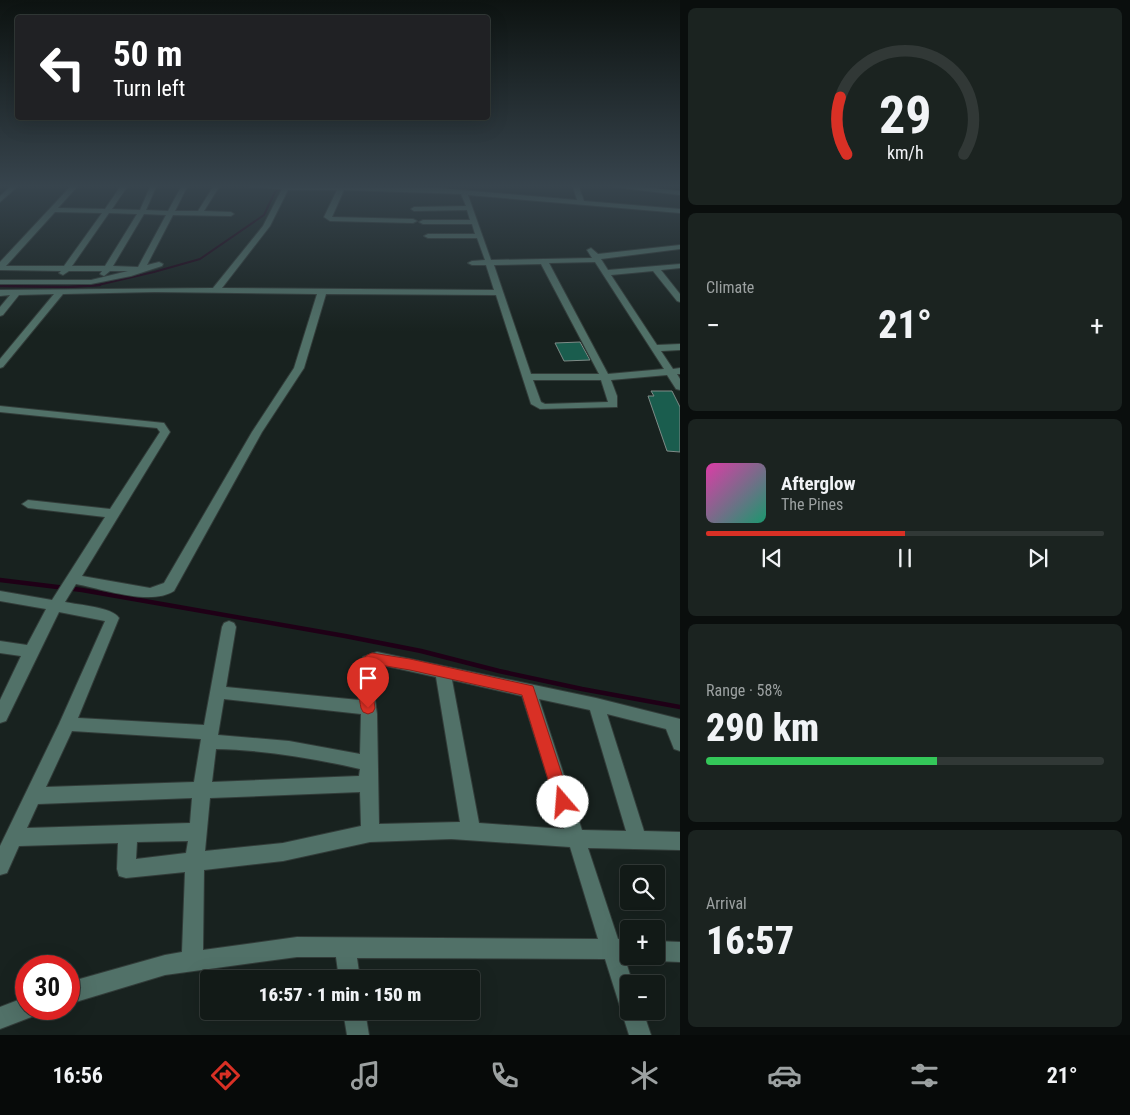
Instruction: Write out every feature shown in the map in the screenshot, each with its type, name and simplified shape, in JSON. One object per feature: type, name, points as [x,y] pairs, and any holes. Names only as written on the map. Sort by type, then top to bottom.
[{"type":"street","points":[[0,268],[30,235]]},
{"type":"street","points":[[56,282],[90,235]]},
{"type":"street","points":[[99,281],[128,235]]},
{"type":"street","points":[[141,269],[160,235]]},
{"type":"street","points":[[214,291],[259,235]]},
{"type":"street","points":[[428,236],[480,236],[535,402],[544,407],[613,405],[615,400],[606,377],[544,262]]},
{"type":"street","points":[[472,263],[489,261],[544,262],[680,247]]},
{"type":"street","points":[[594,255],[680,387]]},
{"type":"street","points":[[0,282],[99,281],[159,264]]},
{"type":"street","points":[[606,273],[680,266]]},
{"type":"street","points":[[0,268],[141,269]]},
{"type":"street","points":[[655,268],[680,299]]},
{"type":"street","points":[[0,293],[214,291],[499,293]]},
{"type":"street","points":[[0,313],[16,292]]},
{"type":"street","points":[[0,365],[60,292]]},
{"type":"street","points":[[73,581],[150,593],[169,588],[257,432],[299,368],[322,292]]},
{"type":"street","points":[[655,348],[680,347]]},
{"type":"street","points":[[528,377],[606,377],[680,371]]},
{"type":"street","points":[[0,409],[162,427],[165,435],[46,621],[2,708]]},
{"type":"street","points":[[28,504],[115,514]]},
{"type":"street","points":[[0,596],[59,602],[112,618],[68,724],[0,866]]},
{"type":"street","points":[[192,961],[195,860],[202,790],[229,627]]},
{"type":"street","points":[[0,647],[31,652]]},
{"type":"street","points":[[370,833],[368,708],[363,673],[364,665],[372,658],[443,671],[676,725],[680,744]]},
{"type":"street","points":[[443,671],[471,832]]},
{"type":"street","points":[[528,690],[575,839],[619,949],[624,975]]},
{"type":"street","points":[[217,692],[368,708]]},
{"type":"street","points":[[596,705],[638,840]]},
{"type":"street","points":[[68,724],[210,737],[303,749],[368,763]]},
{"type":"street","points":[[33,796],[368,784]]},
{"type":"street","points":[[128,834],[126,869],[195,860],[283,852],[370,833],[452,830],[575,839],[680,841]]},
{"type":"street","points":[[14,837],[198,832]]},
{"type":"street","points":[[80,990],[165,965],[297,947],[619,949]]},
{"type":"street","points":[[345,947],[349,970]]},
{"type":"street","points":[[665,951],[680,952]]},
{"type":"street","points":[[0,1018],[15,1012]]},
{"type":"street","points":[[356,1020],[358,1035]]},
{"type":"street","points":[[635,1020],[640,1035]]},
{"type":"building","points":[[580,342],[590,360],[564,361],[555,343]]},
{"type":"building","points":[[651,391],[672,391],[680,407],[680,452],[667,451],[648,396],[654,396]]},
{"type":"waterway","points":[[92,286],[154,272],[200,259],[234,235]]},
{"type":"waterway","points":[[92,286],[100,285]]},
{"type":"waterway","points":[[0,286],[92,286]]},
{"type":"waterway","points":[[86,286],[92,286]]},
{"type":"waterway","points":[[0,580],[82,590],[345,636],[421,651],[499,671],[582,689],[680,707]]},
{"type":"route","points":[[368,708],[363,673],[364,665],[372,658],[410,664],[528,690],[563,802]]}]
